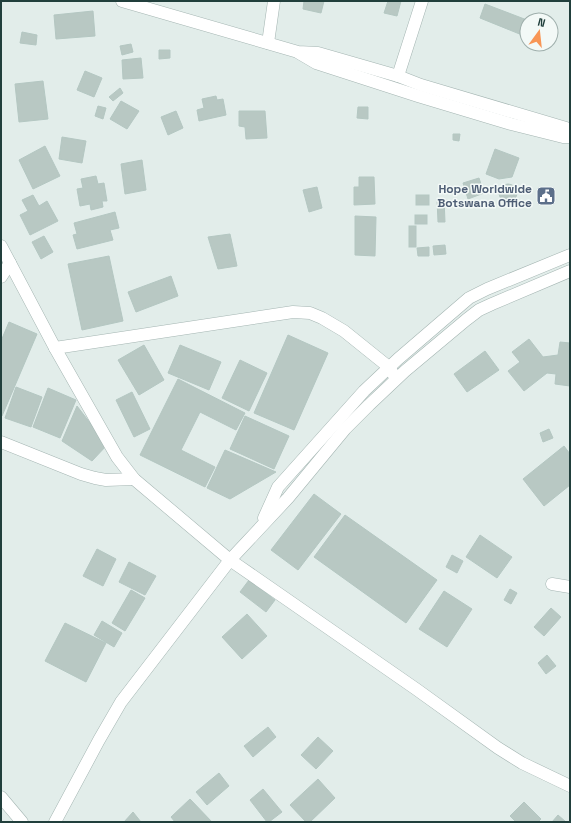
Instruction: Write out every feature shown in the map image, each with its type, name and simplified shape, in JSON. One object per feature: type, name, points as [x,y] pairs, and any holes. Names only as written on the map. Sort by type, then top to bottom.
[{"type":"street","points":[[122,1],[298,52],[318,53],[398,76],[420,90]]},
{"type":"street","points":[[268,43],[274,1]]},
{"type":"street","points":[[398,76],[422,1]]},
{"type":"street","points":[[298,52],[316,63],[420,90],[512,118],[563,137],[570,137]]},
{"type":"street","points":[[512,118],[566,128],[570,131]]},
{"type":"street","points":[[1,246],[54,348],[117,457],[134,479],[230,560],[416,689],[498,748],[522,763],[570,786]]},
{"type":"street","points":[[261,527],[278,487],[364,391],[398,359],[470,298],[486,289],[570,255]]},
{"type":"street","points":[[1,277],[10,263]]},
{"type":"street","points":[[55,822],[121,702],[230,560],[288,498],[345,429],[396,379],[479,310],[570,271]]},
{"type":"street","points":[[54,348],[301,312],[310,313],[322,318],[344,331],[390,368],[396,379]]},
{"type":"street","points":[[1,442],[81,474],[95,478],[106,480],[134,479]]},
{"type":"street","points":[[552,584],[570,587]]},
{"type":"street","points":[[1,797],[22,822]]},
{"type":"building","points":[[304,1],[324,1],[321,13],[303,9]]},
{"type":"building","points":[[388,1],[401,1],[397,16],[384,13]]},
{"type":"building","points":[[485,4],[519,17],[519,34],[480,18]]},
{"type":"building","points":[[93,11],[95,36],[56,39],[54,15]]},
{"type":"building","points":[[22,32],[37,35],[36,45],[20,43]]},
{"type":"building","points":[[131,44],[133,52],[122,55],[120,46]]},
{"type":"building","points":[[159,50],[170,50],[170,58],[159,59]]},
{"type":"building","points":[[141,58],[143,78],[123,79],[122,60]]},
{"type":"building","points":[[85,71],[102,78],[94,97],[77,90]]},
{"type":"building","points":[[43,81],[48,119],[19,122],[15,84]]},
{"type":"building","points":[[120,88],[123,93],[113,101],[109,97]]},
{"type":"building","points":[[216,96],[217,100],[223,99],[226,115],[199,121],[197,110],[204,108],[202,99]]},
{"type":"building","points":[[121,101],[139,111],[127,129],[110,119]]},
{"type":"building","points":[[98,106],[106,108],[103,119],[95,116]]},
{"type":"building","points":[[358,107],[368,107],[368,119],[357,118]]},
{"type":"building","points":[[176,111],[183,128],[168,135],[161,117]]},
{"type":"building","points":[[239,111],[265,111],[267,138],[246,139],[245,127],[239,126]]},
{"type":"building","points":[[453,134],[460,134],[459,141],[453,140]]},
{"type":"building","points":[[62,137],[86,141],[82,163],[59,159]]},
{"type":"building","points":[[45,146],[60,176],[33,189],[19,160]]},
{"type":"building","points":[[495,149],[519,158],[512,177],[499,179],[486,174]]},
{"type":"building","points":[[142,160],[146,190],[125,194],[121,164]]},
{"type":"building","points":[[96,176],[98,184],[104,183],[107,201],[102,201],[103,207],[91,210],[90,204],[80,206],[77,189],[83,188],[81,179]]},
{"type":"building","points":[[359,177],[374,177],[375,204],[354,205],[354,187],[359,187]]},
{"type":"building","points":[[479,178],[484,193],[468,199],[463,183]]},
{"type":"building","points":[[508,184],[514,187],[517,193],[514,199],[508,202],[502,199],[499,193],[502,187]]},
{"type":"building","points":[[317,187],[322,208],[309,212],[303,190]]},
{"type":"building","points":[[33,195],[39,206],[47,201],[58,221],[30,235],[20,215],[28,211],[22,200]]},
{"type":"building","points":[[416,195],[429,195],[429,205],[416,205]]},
{"type":"building","points":[[437,199],[444,199],[445,222],[438,222]]},
{"type":"building","points":[[115,212],[119,228],[110,230],[113,240],[77,249],[73,235],[77,234],[74,223]]},
{"type":"building","points":[[415,215],[427,215],[427,224],[415,224]]},
{"type":"building","points":[[355,216],[376,217],[375,256],[355,255]]},
{"type":"building","points":[[409,226],[416,226],[416,247],[409,247]]},
{"type":"building","points":[[230,234],[237,266],[218,269],[208,237]]},
{"type":"building","points":[[44,236],[53,252],[41,259],[32,242]]},
{"type":"building","points":[[445,245],[446,254],[434,255],[433,246]]},
{"type":"building","points":[[429,247],[429,256],[418,256],[417,248]]},
{"type":"building","points":[[109,256],[123,321],[82,330],[68,264]]},
{"type":"building","points":[[171,276],[178,296],[136,312],[128,292]]},
{"type":"building","points":[[9,322],[37,334],[1,416],[1,341]]},
{"type":"building","points":[[288,335],[328,353],[294,430],[254,413]]},
{"type":"building","points":[[529,339],[543,357],[558,355],[560,342],[570,343],[570,386],[555,384],[556,374],[547,373],[524,391],[508,371],[520,362],[512,352]]},
{"type":"building","points":[[144,345],[164,380],[139,395],[118,360]]},
{"type":"building","points":[[180,345],[221,362],[209,390],[168,373]]},
{"type":"building","points":[[485,351],[499,370],[467,392],[454,374]]},
{"type":"building","points":[[240,360],[267,373],[249,411],[222,398]]},
{"type":"building","points":[[178,379],[245,413],[236,430],[200,412],[181,450],[215,467],[205,487],[140,455]]},
{"type":"building","points":[[16,387],[42,397],[31,427],[5,418]]},
{"type":"building","points":[[48,388],[76,400],[60,438],[33,427]]},
{"type":"building","points":[[132,392],[150,429],[134,437],[116,400]]},
{"type":"building","points":[[77,406],[107,445],[92,461],[62,441]]},
{"type":"building","points":[[245,416],[289,436],[274,469],[230,449]]},
{"type":"building","points":[[549,429],[553,438],[543,442],[540,433]]},
{"type":"building","points":[[564,446],[570,454],[570,485],[544,506],[523,479]]},
{"type":"building","points":[[225,450],[276,472],[230,499],[207,488]]},
{"type":"building","points":[[314,494],[341,514],[298,570],[271,550]]},
{"type":"building","points":[[345,515],[437,580],[406,623],[314,557]]},
{"type":"building","points":[[480,535],[512,557],[497,578],[466,557]]},
{"type":"building","points":[[97,549],[116,559],[103,586],[83,576]]},
{"type":"building","points":[[452,555],[463,561],[457,573],[446,567]]},
{"type":"building","points":[[129,562],[156,576],[145,595],[119,582]]},
{"type":"building","points":[[249,580],[275,600],[266,612],[240,592]]},
{"type":"building","points":[[510,589],[517,593],[511,604],[504,600]]},
{"type":"building","points":[[131,590],[145,598],[125,631],[112,623]]},
{"type":"building","points":[[444,591],[472,609],[447,647],[419,629]]},
{"type":"building","points":[[551,608],[561,617],[544,636],[534,627]]},
{"type":"building","points":[[247,614],[267,636],[242,659],[222,637]]},
{"type":"building","points":[[102,621],[122,633],[114,647],[94,635]]},
{"type":"building","points":[[65,623],[106,643],[86,682],[45,661]]},
{"type":"building","points":[[547,655],[556,666],[546,674],[538,663]]},
{"type":"building","points":[[268,727],[276,737],[253,757],[244,746]]},
{"type":"building","points":[[318,737],[333,751],[316,769],[301,755]]},
{"type":"building","points":[[219,773],[229,786],[207,805],[196,792]]},
{"type":"building","points":[[318,779],[335,798],[310,822],[306,822],[290,805]]},
{"type":"building","points":[[263,789],[282,812],[269,822],[267,822],[250,800]]},
{"type":"building","points":[[190,799],[212,822],[175,822],[171,817]]},
{"type":"building","points":[[524,802],[541,819],[538,822],[516,822],[510,816]]},
{"type":"building","points":[[133,812],[141,822],[124,822]]},
{"type":"building","points":[[558,815],[566,822],[552,822]]},
{"type":"place","name":"Hope Worldwide Botswana Office","points":[[546,196]]}]
